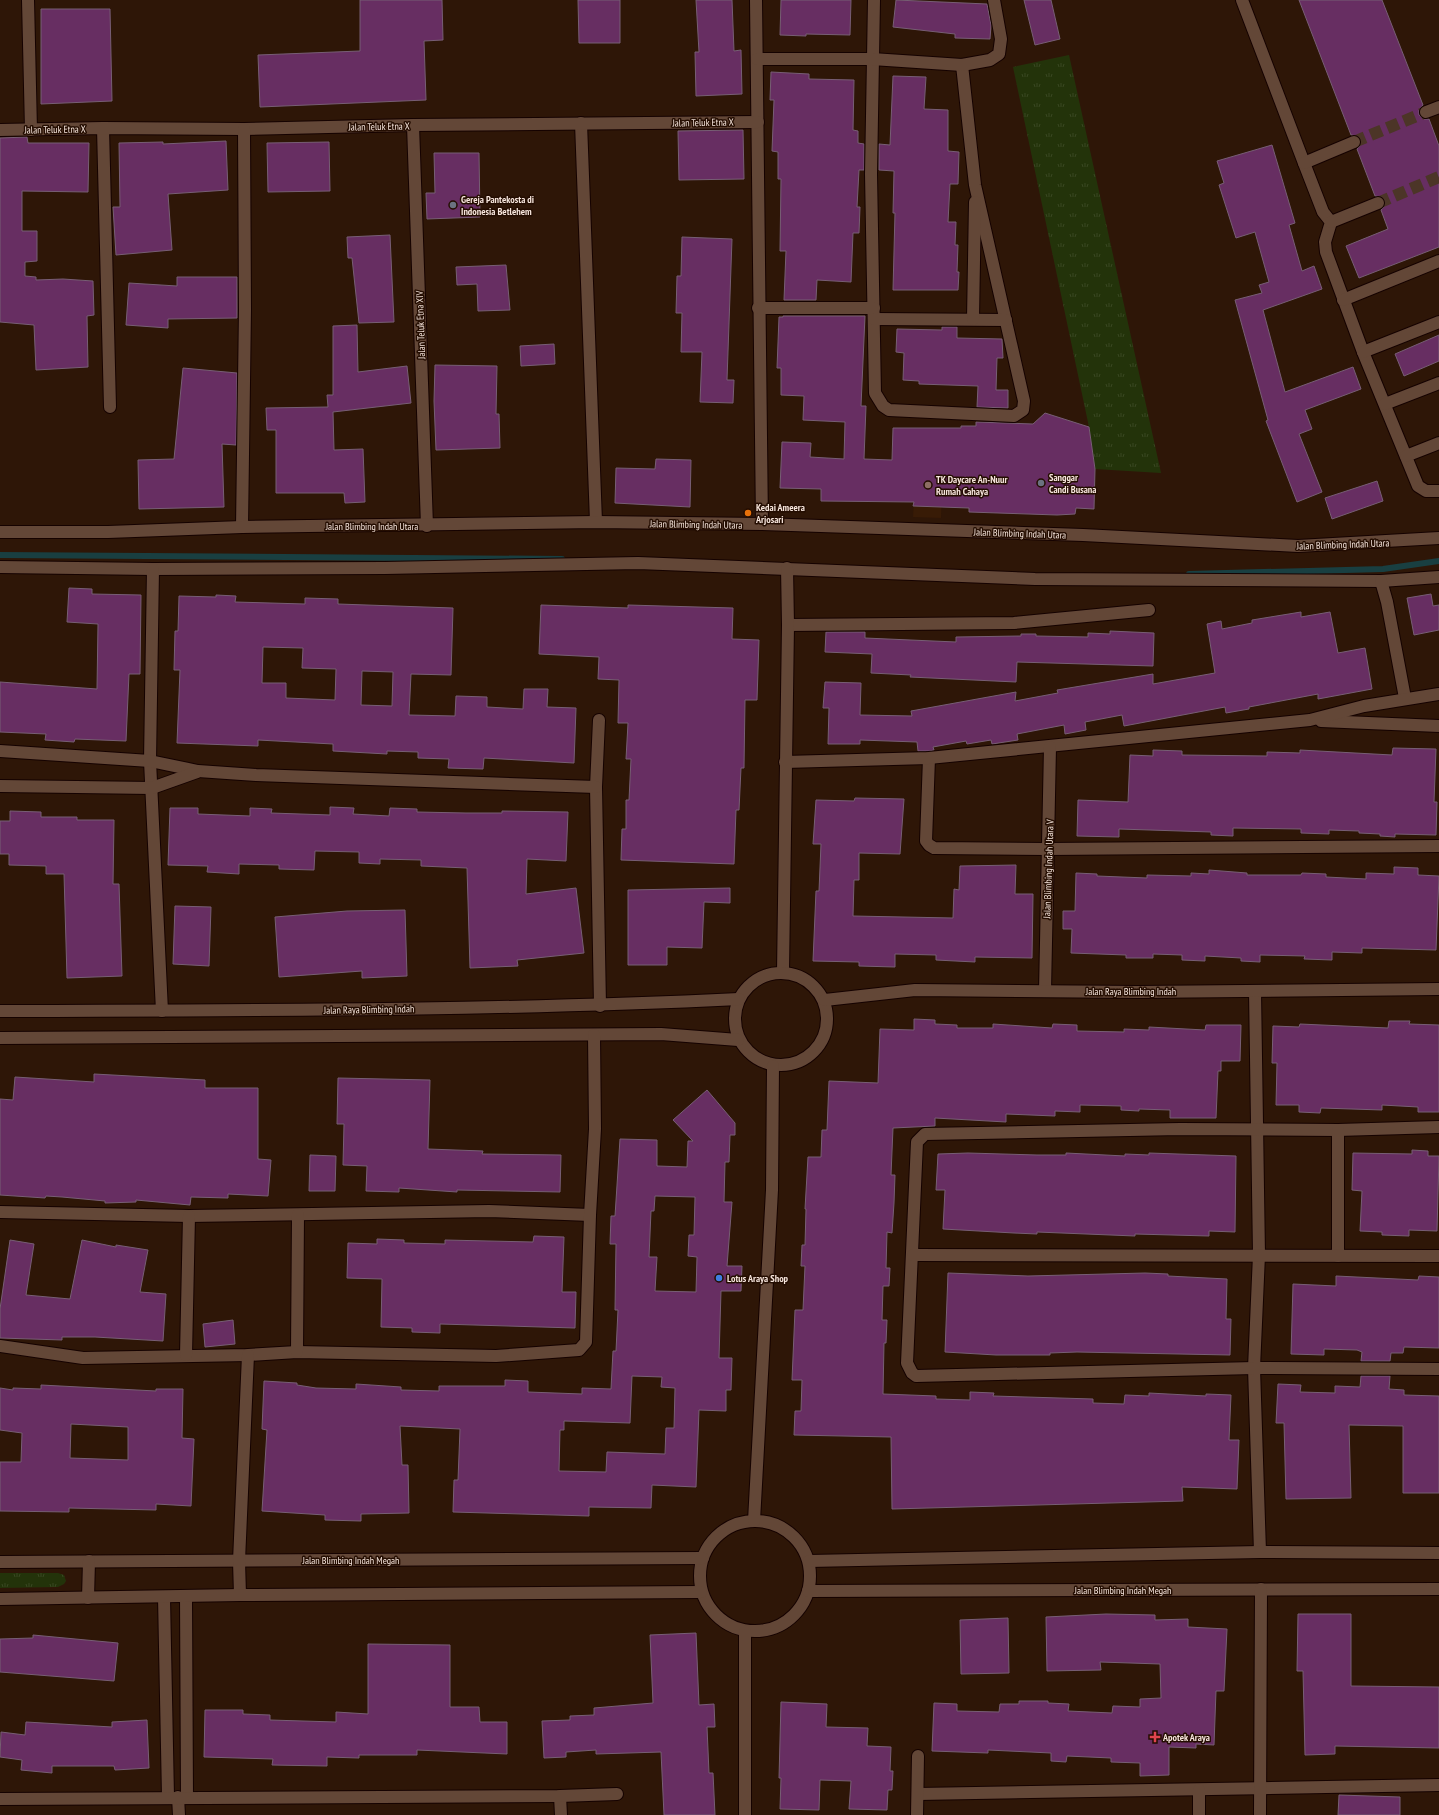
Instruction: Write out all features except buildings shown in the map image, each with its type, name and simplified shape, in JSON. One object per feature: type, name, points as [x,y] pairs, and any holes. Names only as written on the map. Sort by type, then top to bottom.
[{"type":"street","points":[[28,0],[31,130]]},
{"type":"street","points":[[756,0],[758,122],[758,308],[762,524]]},
{"type":"street","points":[[874,0],[871,174],[875,393],[883,406],[889,410],[1014,416],[1022,413],[1025,405],[975,186],[962,64]]},
{"type":"street","points":[[757,59],[872,59],[962,64],[990,60],[999,54],[1001,38],[994,0]]},
{"type":"street","points":[[1242,0],[1323,212],[1331,222]]},
{"type":"street","points":[[1426,112],[1439,107]]},
{"type":"street","name":"Jalan Teluk Etna X","points":[[0,130],[103,128],[244,129],[413,125],[758,122]]},
{"type":"street","points":[[581,123],[596,522]]},
{"type":"street","name":"Jalan Teluk Etna XIV","points":[[413,125],[427,526]]},
{"type":"street","points":[[103,128],[110,408]]},
{"type":"street","points":[[242,527],[245,309],[244,129]]},
{"type":"street","points":[[1304,163],[1354,142]]},
{"type":"street","points":[[973,319],[975,186]]},
{"type":"street","points":[[1331,222],[1378,203]]},
{"type":"street","points":[[1331,222],[1325,242],[1326,252],[1363,352],[1418,486],[1426,491],[1439,491]]},
{"type":"street","points":[[1343,300],[1439,261]]},
{"type":"street","points":[[758,308],[1006,320]]},
{"type":"street","points":[[1363,352],[1439,322]]},
{"type":"street","points":[[1385,404],[1439,383]]},
{"type":"street","points":[[1406,456],[1439,443]]},
{"type":"street","name":"Jalan Blimbing Indah Utara","points":[[0,532],[108,532],[242,527],[427,526],[596,522],[762,524],[1083,535],[1298,546],[1439,538]]},
{"type":"street","points":[[0,567],[153,569],[385,568],[638,563],[1035,579],[1381,581],[1439,577]]},
{"type":"street","points":[[783,972],[788,625],[787,568]]},
{"type":"street","points":[[153,569],[150,761],[162,1011]]},
{"type":"street","points":[[1381,581],[1387,602],[1405,698]]},
{"type":"street","points":[[788,625],[1014,623],[1149,610]]},
{"type":"street","points":[[1310,720],[1364,706],[1405,698],[1439,694]]},
{"type":"street","points":[[599,720],[596,787],[600,1006]]},
{"type":"street","points":[[785,762],[929,758],[1310,720],[1439,726]]},
{"type":"street","name":"Jalan Blimbing Indah Utara V","points":[[1044,991],[1050,747]]},
{"type":"street","points":[[0,752],[150,761],[198,771],[596,787]]},
{"type":"street","points":[[929,758],[926,841],[930,847],[1047,849],[1439,846]]},
{"type":"street","points":[[0,786],[152,788],[198,771]]},
{"type":"street","points":[[783,972],[800,976],[815,986],[825,1000],[828,1026],[818,1048],[798,1063],[772,1066],[758,1061],[747,1052],[738,1040],[734,1025],[734,1012],[738,999],[757,979],[783,972]]},
{"type":"street","name":"Jalan Raya Blimbing Indah","points":[[825,1000],[915,990],[1255,991],[1439,989]]},
{"type":"street","points":[[1255,991],[1259,1255],[1254,1368],[1260,1552]]},
{"type":"street","name":"Jalan Raya Blimbing Indah","points":[[0,1011],[359,1010],[600,1006],[738,999]]},
{"type":"street","points":[[0,1038],[123,1036],[661,1034],[738,1040]]},
{"type":"street","points":[[0,1346],[83,1358],[248,1355],[297,1352],[496,1356],[576,1351],[584,1346],[586,1342],[590,1215],[595,1129],[594,1035]]},
{"type":"street","points":[[754,1521],[772,1190],[772,1066]]},
{"type":"street","points":[[1439,1126],[1338,1130],[1172,1129],[925,1134],[917,1142],[907,1363],[912,1373],[916,1376],[1254,1368],[1439,1369]]},
{"type":"street","points":[[1338,1130],[1338,1256]]},
{"type":"street","points":[[0,1212],[189,1216],[489,1212],[590,1215]]},
{"type":"street","points":[[297,1352],[298,1215]]},
{"type":"street","points":[[186,1355],[189,1216]]},
{"type":"street","points":[[913,1255],[1439,1256]]},
{"type":"street","points":[[240,1595],[248,1355]]},
{"type":"street","points":[[754,1521],[772,1523],[789,1531],[801,1545],[809,1561],[811,1579],[807,1597],[797,1613],[782,1625],[764,1631],[745,1631],[730,1626],[717,1618],[708,1606],[701,1592],[699,1578],[702,1558],[714,1538],[726,1529],[740,1523],[754,1521]]},
{"type":"street","points":[[809,1561],[1260,1552],[1439,1553]]},
{"type":"street","name":"Jalan Blimbing Indah Megah","points":[[0,1562],[702,1558]]},
{"type":"street","points":[[88,1598],[89,1561]]},
{"type":"street","points":[[1260,1815],[1261,1589]]},
{"type":"street","name":"Jalan Blimbing Indah Megah","points":[[808,1592],[1439,1589]]},
{"type":"street","points":[[0,1599],[240,1595],[701,1592]]},
{"type":"street","points":[[164,1596],[179,1815]]},
{"type":"street","points":[[178,1797],[186,1596]]},
{"type":"street","points":[[745,1631],[745,1815]]},
{"type":"street","points":[[917,1815],[918,1756]]},
{"type":"street","points":[[918,1794],[1439,1785]]},
{"type":"street","points":[[1199,1815],[1200,1790]]},
{"type":"street","points":[[0,1799],[560,1796],[617,1794]]},
{"type":"street","points":[[560,1796],[561,1815]]},
{"type":"shaded area","name":"TK Daycare An-Nuur Rumah Cahaya","points":[[916,463],[943,465],[941,518],[913,517]]},
{"type":"green space","points":[[1069,55],[1161,473],[1095,469],[1089,427],[1013,67]]},
{"type":"green space","points":[[0,1573],[58,1573],[64,1575],[66,1581],[58,1587],[0,1588]]},
{"type":"waterway","points":[[0,555],[562,559]]},
{"type":"waterway","points":[[1189,574],[1383,569],[1439,561]]},
{"type":"tunnel","points":[[1354,142],[1426,112]]},
{"type":"tunnel","points":[[1378,203],[1439,177]]},
{"type":"place","name":"Gereja Pantekosta di Indonesia Betlehem","points":[[453,205]]},
{"type":"place","name":"Sanggar Candi Busana","points":[[1041,483]]},
{"type":"place","name":"TK Daycare An-Nuur Rumah Cahaya","points":[[928,485]]},
{"type":"place","name":"Kedai Ameera Arjosari","points":[[748,513]]},
{"type":"place","name":"Lotus Araya Shop","points":[[719,1278]]},
{"type":"place","name":"Apotek Araya","points":[[1155,1737]]}]
